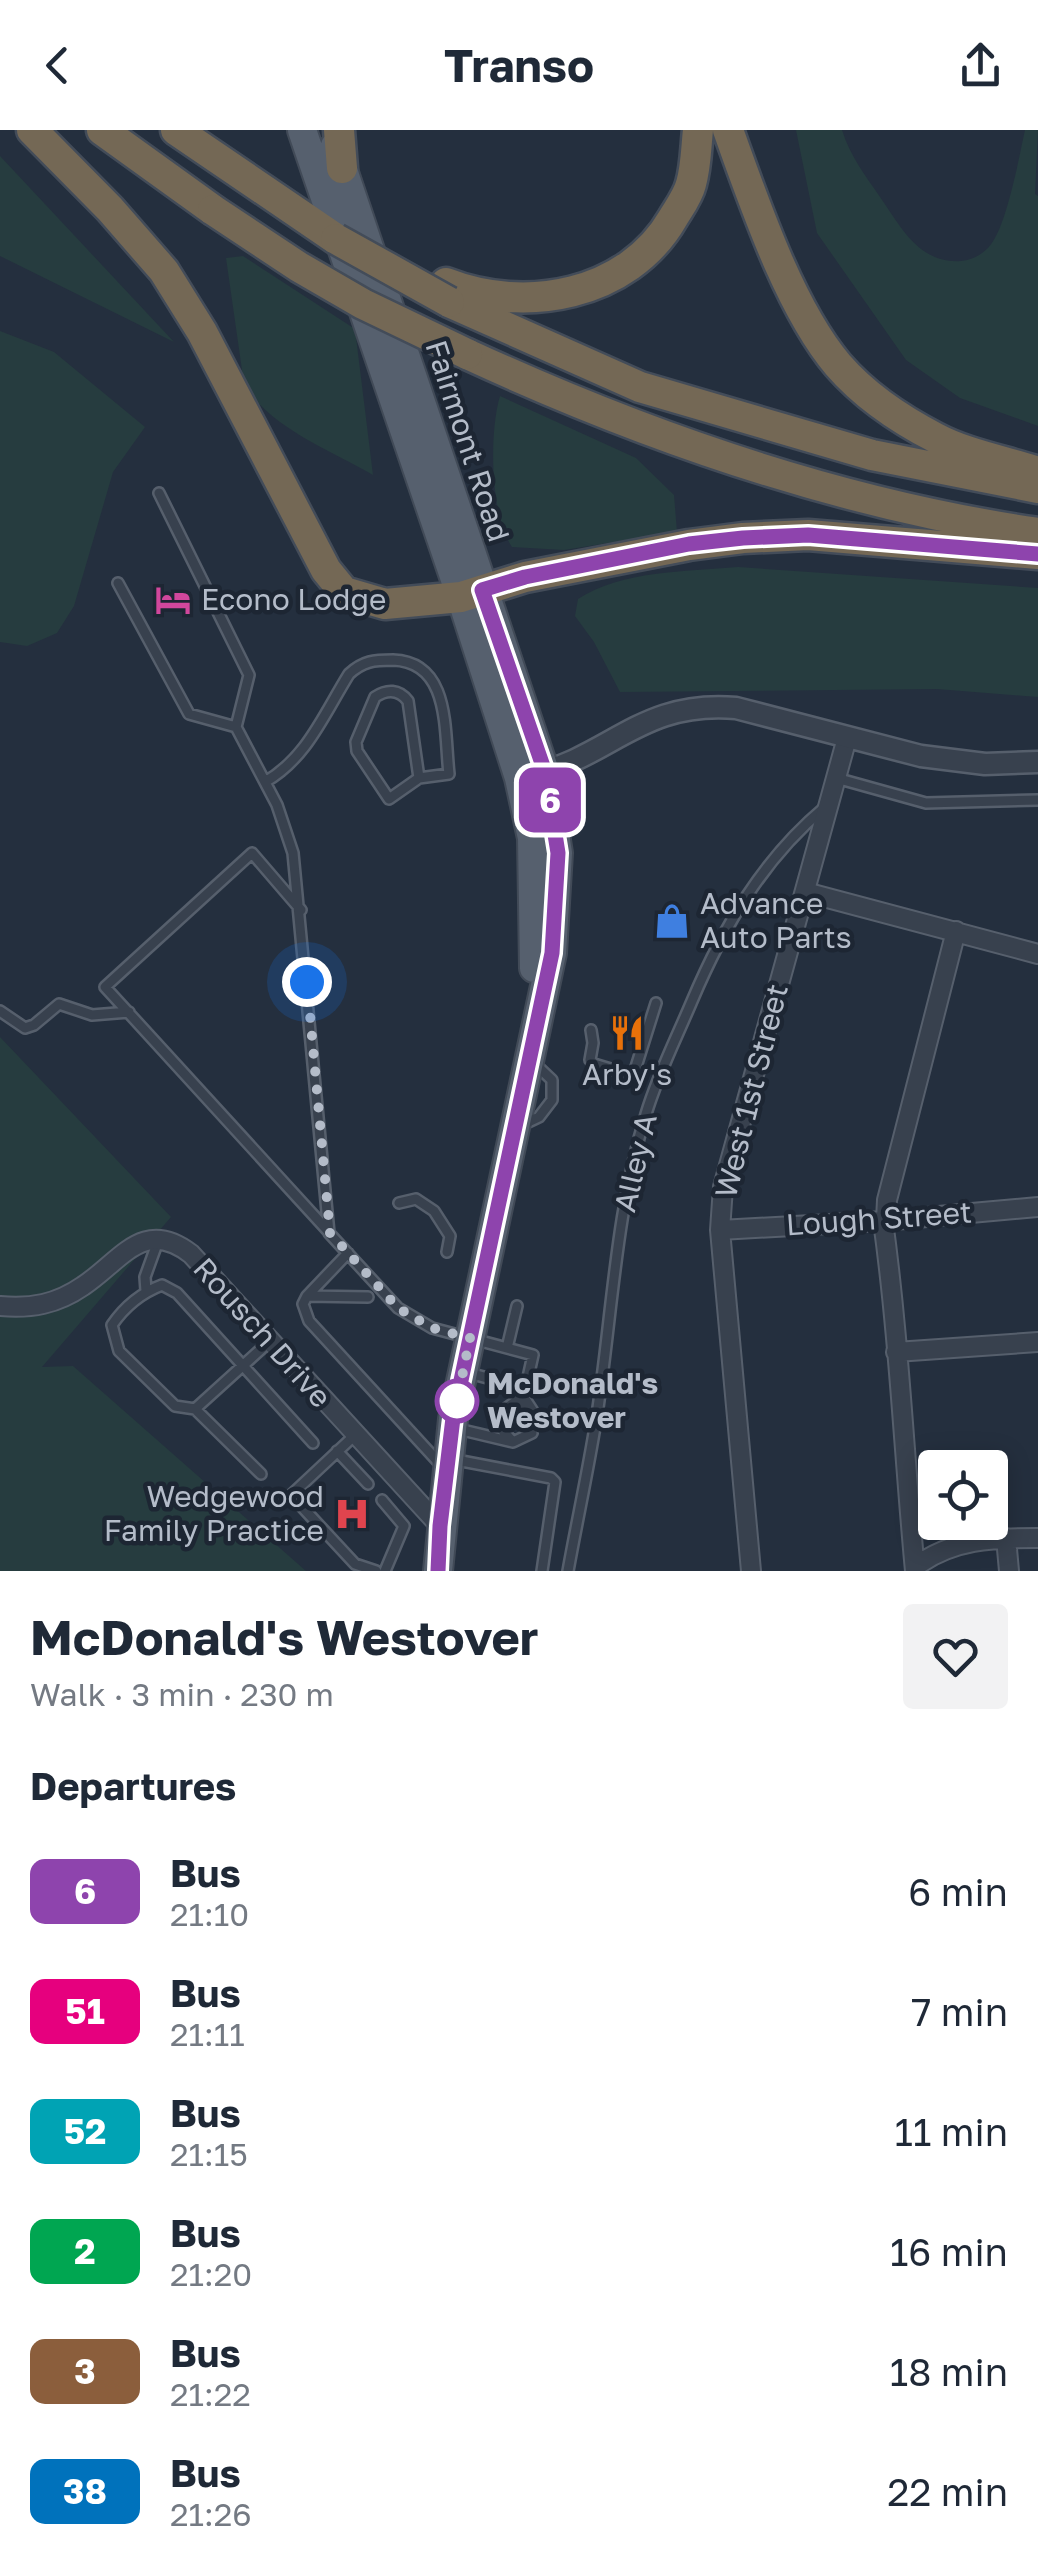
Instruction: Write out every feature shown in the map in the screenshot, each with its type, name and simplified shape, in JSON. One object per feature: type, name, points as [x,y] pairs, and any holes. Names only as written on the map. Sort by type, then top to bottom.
[{"type":"highway","points":[[32,130],[164,271],[202,332],[326,570],[344,592],[385,604],[472,593],[525,577],[689,544],[743,538],[808,535],[1038,554]]},
{"type":"highway","points":[[102,130],[299,267],[363,304],[554,394],[708,452],[836,490],[1038,533]]},
{"type":"highway","points":[[339,130],[342,168]]},
{"type":"highway","points":[[448,292],[525,298],[572,294],[616,275],[660,241],[691,187],[698,130]]},
{"type":"highway","points":[[728,130],[800,306],[838,364],[873,398],[938,440],[1038,472]]},
{"type":"highway","points":[[183,135],[336,239],[640,387],[872,455],[1038,488]]},
{"type":"main road","name":"Fairmont Road","points":[[302,130],[472,593]]},
{"type":"main road","name":"Fairmont Road","points":[[330,130],[472,593],[558,853],[552,953],[513,1129],[512,1161],[452,1427],[440,1526],[439,1571]]},
{"type":"street","points":[[532,775],[645,721],[705,706],[736,708],[958,762],[1038,762]]},
{"type":"street","name":"West 1st Street","points":[[751,1571],[720,1230],[723,1188],[847,738]]},
{"type":"street","points":[[805,892],[1038,954]]},
{"type":"street","points":[[915,1569],[885,1221],[887,1200],[956,931]]},
{"type":"street","name":"Lough Street","points":[[720,1230],[1038,1207]]},
{"type":"street","name":"Rousch Drive","points":[[0,1306],[26,1308],[54,1302],[83,1287],[134,1244],[159,1239],[175,1242],[192,1254],[440,1526]]},
{"type":"street","points":[[896,1352],[1038,1342]]},
{"type":"street","points":[[1008,1538],[1038,1538]]},
{"type":"street","points":[[915,1569],[931,1554],[979,1540]]},
{"type":"street","points":[[1006,1540],[1009,1571]]},
{"type":"lane","points":[[159,493],[249,675],[236,728],[277,805],[294,853],[330,1233]]},
{"type":"lane","points":[[118,583],[190,714],[236,728]]},
{"type":"lane","points":[[264,782],[298,758],[349,674],[360,664],[376,660],[415,664],[431,674],[438,688],[450,774],[419,778],[389,799],[356,750],[374,697],[392,690],[403,694],[408,701],[419,778]]},
{"type":"lane","points":[[836,778],[926,803],[1038,800]]},
{"type":"lane","name":"Alley A","points":[[568,1571],[596,1422],[618,1245],[650,1101],[715,948],[749,888],[807,822],[828,805]]},
{"type":"lane","points":[[301,910],[252,853],[104,987],[398,1308],[432,1328],[532,1355],[520,1413]]},
{"type":"lane","points":[[591,1030],[590,1060],[627,1074],[635,1070],[656,1003]]},
{"type":"lane","points":[[0,1011],[25,1028],[59,1004],[92,1015],[129,1012]]},
{"type":"lane","points":[[399,1203],[416,1199],[434,1211],[450,1236],[446,1252]]},
{"type":"lane","points":[[146,1291],[145,1276],[159,1239]]},
{"type":"lane","points":[[348,1253],[307,1296],[304,1304],[309,1322],[447,1465],[493,1468],[551,1478],[555,1482],[542,1571]]},
{"type":"lane","points":[[261,1474],[195,1409],[175,1406],[119,1351],[112,1325],[122,1310],[146,1291],[162,1285],[170,1288],[313,1443]]},
{"type":"lane","points":[[307,1296],[368,1297]]},
{"type":"lane","points":[[507,1348],[517,1306]]},
{"type":"lane","points":[[195,1409],[270,1341]]},
{"type":"lane","points":[[463,1372],[524,1392],[536,1416]]},
{"type":"lane","points":[[504,1410],[524,1392]]},
{"type":"lane","points":[[452,1427],[513,1442],[532,1432]]},
{"type":"lane","points":[[500,1427],[513,1442]]},
{"type":"lane","points":[[513,1442],[517,1430]]},
{"type":"lane","points":[[354,1435],[290,1494],[355,1564],[376,1571]]},
{"type":"lane","points":[[336,1452],[368,1484]]},
{"type":"lane","points":[[382,1500],[404,1526],[384,1571]]},
{"type":"green space","points":[[796,130],[842,130],[858,165],[913,241],[934,256],[961,261],[982,253],[995,239],[1011,193],[1025,130],[1038,130],[1038,426],[960,398],[906,360],[817,233]]},
{"type":"green space","points":[[0,156],[174,342],[0,256]]},
{"type":"green space","points":[[243,256],[355,329],[373,475],[285,426],[255,400],[244,384],[226,258]]},
{"type":"green space","points":[[0,331],[54,352],[145,427],[113,472],[74,606],[57,633],[27,646],[0,642]]},
{"type":"green space","points":[[500,396],[636,458],[674,495],[677,532],[564,550],[512,547],[499,515],[494,473],[494,431]]},
{"type":"green space","points":[[738,567],[1038,588],[1038,697],[937,689],[620,692],[594,642],[575,616],[578,599],[634,577]]},
{"type":"green space","points":[[0,1037],[171,1217],[42,1367],[73,1366],[306,1571],[0,1571]]},
{"type":"bus line","name":"6","points":[[438,1571],[453,1418],[552,953],[558,853],[545,772],[482,590],[525,577],[689,544],[743,538],[808,535],[1038,554]]},
{"type":"place","name":"Econo Lodge","points":[[173,600]]},
{"type":"place","name":"Advance Auto Parts","points":[[672,921]]},
{"type":"place","name":"Arby's","points":[[627,1033]]},
{"type":"place","name":"McDonald's Westover","points":[[457,1401]]},
{"type":"place","name":"Wedgewood Family Practice","points":[[352,1514]]},
{"type":"route","points":[[307,982],[330,1233],[398,1308],[432,1328],[470,1338],[457,1401]]}]
